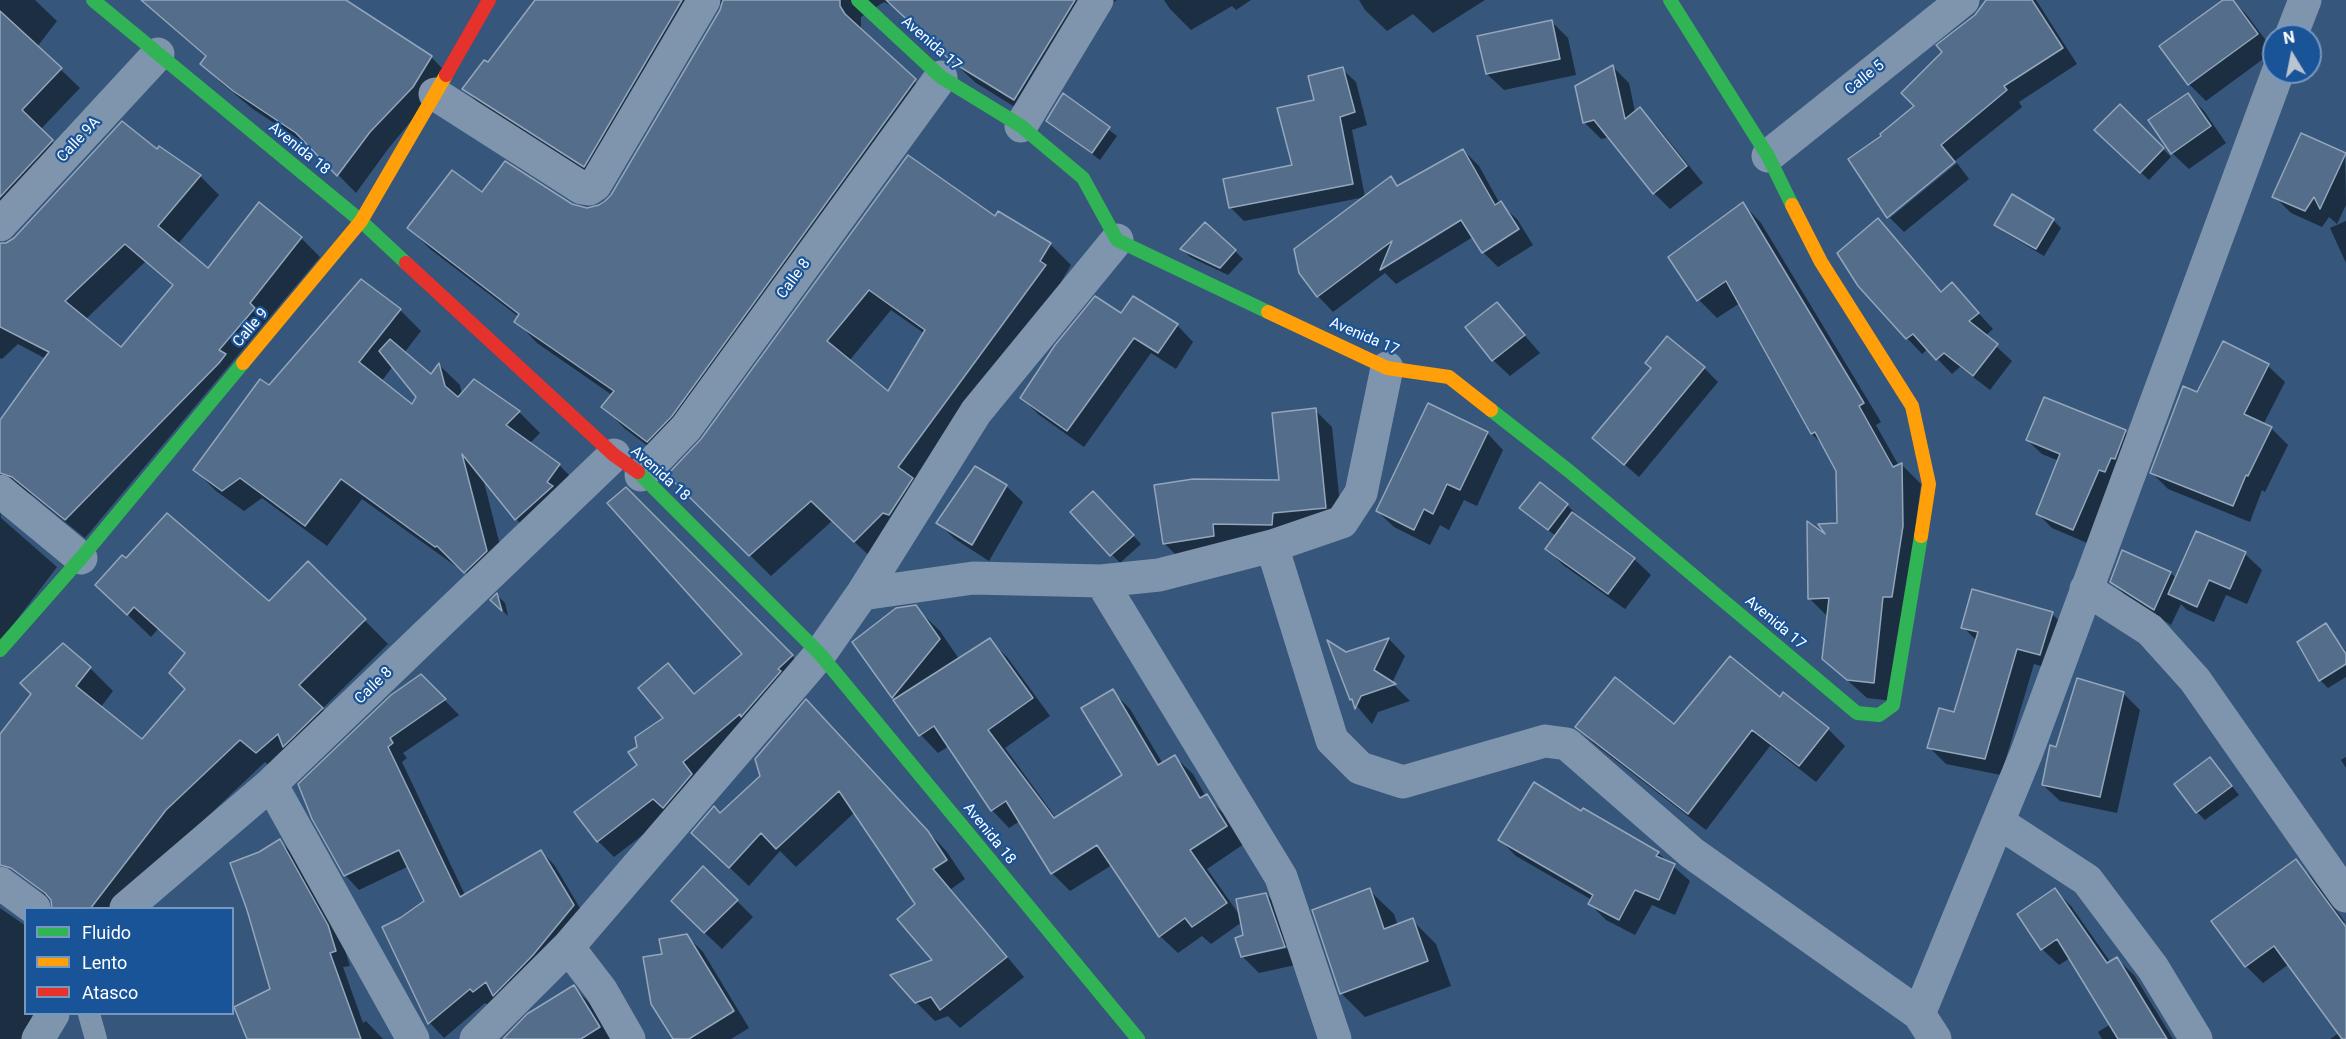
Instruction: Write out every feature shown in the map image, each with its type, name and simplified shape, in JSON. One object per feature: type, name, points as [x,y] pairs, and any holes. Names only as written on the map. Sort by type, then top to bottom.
[{"type":"street","name":"Calle 9","points":[[0,650],[81,558],[362,221],[489,0]]},
{"type":"street","points":[[435,94],[582,188],[589,189],[595,185],[704,0]]},
{"type":"street","name":"Avenida 17","points":[[858,0],[941,77],[1021,126],[1083,178],[1117,240],[1387,368],[1449,376],[1569,471],[1857,713],[1879,715],[1893,705],[1929,484],[1912,406],[1821,262],[1768,156]]},
{"type":"street","points":[[1021,126],[1097,0]]},
{"type":"street","points":[[1670,0],[1768,156]]},
{"type":"street","name":"Calle 5","points":[[1768,156],[1963,0]]},
{"type":"street","points":[[2295,24],[2304,0]]},
{"type":"street","name":"Avenida 18","points":[[97,1],[158,54],[362,221],[614,455],[641,475],[820,654],[1138,1039]]},
{"type":"street","name":"Calle 9A","points":[[0,225],[158,54]]},
{"type":"street","name":"Calle 8","points":[[641,475],[686,428],[941,77]]},
{"type":"street","points":[[1272,546],[1332,740],[1360,768],[1403,782],[1545,741],[1567,744],[1692,853],[1927,1026],[1998,822],[2026,754],[2274,84]]},
{"type":"street","points":[[476,1039],[568,947],[820,654],[862,594],[976,412],[1117,240]]},
{"type":"street","points":[[862,594],[973,578],[1101,581],[1159,574],[1272,546],[1342,522],[1361,493],[1387,368]]},
{"type":"street","name":"Calle 8","points":[[128,907],[271,784],[614,455]]},
{"type":"street","points":[[0,491],[81,558]]},
{"type":"street","points":[[1101,581],[1281,877],[1335,1039]]},
{"type":"street","points":[[2086,589],[2150,630],[2195,680],[2346,896]]},
{"type":"street","points":[[271,784],[413,1039]]},
{"type":"street","points":[[1998,822],[2087,880],[2153,968],[2196,1039]]},
{"type":"street","points":[[0,883],[31,907]]},
{"type":"street","points":[[568,947],[601,990],[629,1039]]},
{"type":"street","points":[[38,1039],[52,1015]]},
{"type":"lane","points":[[89,1015],[96,1039]]},
{"type":"building","points":[[141,0],[346,0],[432,56],[413,87],[370,132],[337,176],[296,133],[233,91],[200,64],[206,56]]},
{"type":"building","points":[[535,0],[682,0],[584,167],[462,89],[484,60],[488,62]]},
{"type":"building","points":[[723,0],[840,0],[840,6],[845,14],[916,79],[672,416],[647,442],[601,407],[614,391],[514,322],[519,314],[407,228],[452,170],[482,192],[505,161],[572,204],[587,208],[605,201],[611,195],[720,10]]},
{"type":"building","points":[[886,0],[1075,0],[1014,100],[952,62]]},
{"type":"building","points":[[1986,0],[2032,0],[2063,48],[2004,86],[2007,90],[1941,145],[1955,162],[1887,218],[1848,159],[1881,136],[1880,134],[1914,106],[1901,93],[1942,52],[1936,45],[1975,15]]},
{"type":"building","points":[[2223,0],[2233,0],[2258,34],[2188,85],[2159,46]]},
{"type":"building","points":[[0,11],[62,68],[22,110],[53,140],[0,197]]},
{"type":"building","points":[[1552,20],[1560,59],[1486,74],[1477,36]]},
{"type":"building","points":[[1613,65],[1625,119],[1640,107],[1687,166],[1653,194],[1594,120],[1583,123],[1575,86]]},
{"type":"building","points":[[1343,67],[1355,112],[1340,117],[1353,184],[1229,208],[1223,179],[1292,165],[1277,108],[1314,100],[1308,76]]},
{"type":"building","points":[[1063,93],[1110,127],[1092,153],[1046,121]]},
{"type":"building","points":[[2188,93],[2211,126],[2171,154],[2148,120]]},
{"type":"building","points":[[2120,104],[2164,148],[2140,173],[2094,130]]},
{"type":"building","points":[[122,121],[157,149],[159,146],[201,175],[158,226],[208,268],[259,202],[302,237],[250,303],[255,308],[219,350],[226,354],[219,363],[65,520],[12,477],[0,473],[0,420],[49,352],[0,327],[0,243],[6,243],[14,238]],"holes":[[[125,244],[173,285],[121,347],[65,301]]]},
{"type":"building","points":[[2301,133],[2346,153],[2320,209],[2314,197],[2305,211],[2272,197]]},
{"type":"building","points":[[1463,149],[1495,205],[1501,201],[1519,229],[1482,253],[1461,220],[1380,270],[1392,241],[1317,297],[1299,273],[1294,249],[1391,176],[1397,186]]},
{"type":"building","points":[[908,155],[995,216],[998,211],[1051,243],[1040,261],[1046,265],[898,467],[913,478],[889,515],[883,513],[854,542],[811,501],[749,556],[667,475],[701,439]],"holes":[[[869,290],[925,330],[888,391],[827,341]]]},
{"type":"building","points":[[2012,194],[2054,219],[2036,249],[1994,225]]},
{"type":"building","points":[[1743,202],[1864,403],[1859,406],[1893,467],[1902,463],[1903,526],[1892,597],[1883,597],[1874,683],[1847,680],[1822,659],[1829,598],[1808,599],[1807,521],[1825,534],[1818,524],[1837,523],[1836,471],[1815,432],[1811,434],[1726,281],[1697,301],[1668,257]]},
{"type":"building","points":[[1878,218],[1941,292],[1952,282],[1979,313],[1969,321],[1998,344],[1973,376],[1944,353],[1936,360],[1913,334],[1906,339],[1858,286],[1837,253]]},
{"type":"building","points":[[1205,222],[1236,250],[1220,268],[1180,249]]},
{"type":"building","points":[[361,279],[401,309],[359,362],[412,404],[416,397],[379,351],[390,339],[431,374],[439,363],[445,386],[458,397],[474,379],[520,411],[506,425],[560,464],[547,482],[553,486],[515,520],[462,454],[487,551],[464,573],[437,546],[435,547],[341,479],[305,526],[240,478],[222,491],[193,470],[260,379],[269,385]]},
{"type":"building","points":[[1095,296],[1121,313],[1133,296],[1178,324],[1158,353],[1134,338],[1067,431],[1020,398],[1055,345]]},
{"type":"building","points":[[1497,302],[1525,335],[1492,361],[1465,327]]},
{"type":"building","points":[[1667,336],[1705,367],[1624,465],[1592,438],[1651,368],[1645,363]]},
{"type":"building","points":[[2223,341],[2269,364],[2244,414],[2272,427],[2248,476],[2246,475],[2233,506],[2150,473],[2183,386],[2197,392]]},
{"type":"building","points":[[2044,397],[2126,430],[2115,459],[2111,458],[2105,472],[2099,470],[2073,530],[2036,514],[2060,454],[2026,440]]},
{"type":"building","points":[[1428,403],[1488,432],[1460,490],[1447,484],[1433,514],[1424,509],[1414,530],[1376,511]]},
{"type":"building","points":[[1316,408],[1326,508],[1273,513],[1272,525],[1213,524],[1214,536],[1163,544],[1154,485],[1193,479],[1279,480],[1272,413]]},
{"type":"building","points":[[975,466],[1007,485],[972,545],[936,523]]},
{"type":"building","points":[[1540,482],[1568,504],[1548,530],[1519,508]]},
{"type":"building","points":[[626,487],[793,655],[778,669],[781,671],[741,717],[740,714],[683,762],[692,774],[663,808],[653,799],[597,842],[574,812],[637,765],[628,752],[637,747],[635,737],[663,718],[638,688],[668,663],[694,694],[742,654],[607,503]]},
{"type":"building","points":[[1093,491],[1134,535],[1110,556],[1070,512]]},
{"type":"building","points":[[1572,512],[1635,558],[1608,594],[1545,549]]},
{"type":"building","points":[[167,513],[269,601],[308,561],[366,619],[299,685],[323,708],[283,747],[278,734],[256,753],[240,740],[166,810],[92,907],[52,907],[51,900],[45,893],[11,868],[0,865],[0,734],[31,694],[20,683],[63,643],[91,667],[76,686],[142,739],[185,689],[169,673],[185,653],[134,607],[127,615],[95,585],[122,555],[126,558]]},
{"type":"building","points":[[2196,531],[2246,552],[2230,589],[2209,580],[2197,607],[2168,594]]},
{"type":"building","points":[[2122,550],[2171,572],[2154,610],[2110,582]]},
{"type":"building","points":[[1972,589],[2053,612],[2040,655],[2017,649],[1985,759],[1927,748],[1939,708],[1954,712],[1978,632],[1961,628]]},
{"type":"building","points":[[497,593],[502,611],[490,600]]},
{"type":"building","points":[[916,605],[940,639],[892,698],[852,642],[896,608]]},
{"type":"building","points":[[2326,623],[2346,654],[2346,664],[2319,681],[2297,642]]},
{"type":"building","points":[[990,638],[1033,698],[988,730],[1054,818],[1122,775],[1081,708],[1113,689],[1158,765],[1175,755],[1200,798],[1207,794],[1227,826],[1190,850],[1227,903],[1192,927],[1185,918],[1159,937],[1097,845],[1051,874],[1006,801],[991,811],[934,726],[919,736],[893,700]]},
{"type":"building","points":[[1389,638],[1374,670],[1396,684],[1361,696],[1355,709],[1327,640],[1346,652]]},
{"type":"building","points":[[1730,656],[1780,697],[1783,692],[1829,728],[1799,766],[1752,730],[1688,814],[1575,727],[1615,677],[1674,724]]},
{"type":"building","points":[[421,674],[446,699],[390,738],[393,743],[388,747],[460,897],[541,850],[574,905],[533,955],[493,996],[486,982],[473,992],[470,989],[428,1024],[382,927],[400,918],[424,901],[399,850],[344,876],[312,819],[298,784],[391,695]]},
{"type":"building","points":[[2077,678],[2124,692],[2100,797],[2042,785],[2050,745],[2056,747]]},
{"type":"building","points":[[806,699],[928,831],[947,860],[933,869],[1007,957],[940,1010],[931,997],[915,1003],[890,975],[932,960],[897,919],[915,904],[839,791],[776,849],[761,833],[729,868],[691,833],[714,806],[720,813],[760,776],[755,759]]},
{"type":"building","points":[[2210,757],[2232,786],[2196,813],[2174,784]]},
{"type":"building","points":[[1534,782],[1581,811],[1583,808],[1659,852],[1656,856],[1675,864],[1659,900],[1635,890],[1619,920],[1588,904],[1593,895],[1498,840]]},
{"type":"building","points":[[280,839],[328,925],[336,951],[330,953],[361,1039],[247,1039],[234,1007],[270,989],[247,910],[230,863],[259,852]]},
{"type":"building","points":[[2296,859],[2346,927],[2346,1039],[2342,1039],[2274,946],[2245,967],[2211,921]]},
{"type":"building","points":[[703,866],[738,900],[704,933],[671,901]]},
{"type":"building","points":[[1370,888],[1384,929],[1413,918],[1428,961],[1340,994],[1312,910]]},
{"type":"building","points":[[2055,888],[2107,963],[2117,957],[2167,1039],[2118,1039],[2057,939],[2041,950],[2017,914]]},
{"type":"building","points":[[1266,893],[1285,947],[1241,957],[1235,938],[1243,935],[1236,899]]},
{"type":"building","points":[[687,934],[734,1011],[689,1039],[673,1039],[651,1004],[643,957],[662,954],[659,939]]},
{"type":"building","points":[[574,985],[600,1027],[581,1039],[503,1039],[527,1014]]},
{"type":"traffic: fast","points":[[93,0],[361,221],[406,263]]},
{"type":"traffic: fast","points":[[858,0],[941,77],[1021,126],[1083,178],[1117,240],[1268,312]]},
{"type":"traffic: fast","points":[[1670,0],[1768,156],[1792,205]]},
{"type":"traffic: fast","points":[[0,650],[81,558],[243,363]]},
{"type":"traffic: fast","points":[[1491,410],[1569,471],[1857,713],[1879,715],[1893,705],[1921,536]]},
{"type":"traffic: fast","points":[[638,472],[820,654],[1138,1039]]},
{"type":"traffic: slow","points":[[243,363],[361,221],[446,75]]},
{"type":"traffic: slow","points":[[1792,205],[1821,262],[1912,406],[1929,484],[1921,536]]},
{"type":"traffic: slow","points":[[1268,312],[1387,368],[1449,377],[1491,410]]},
{"type":"traffic: jam","points":[[446,75],[489,0]]},
{"type":"traffic: jam","points":[[406,263],[614,455],[638,472]]}]
